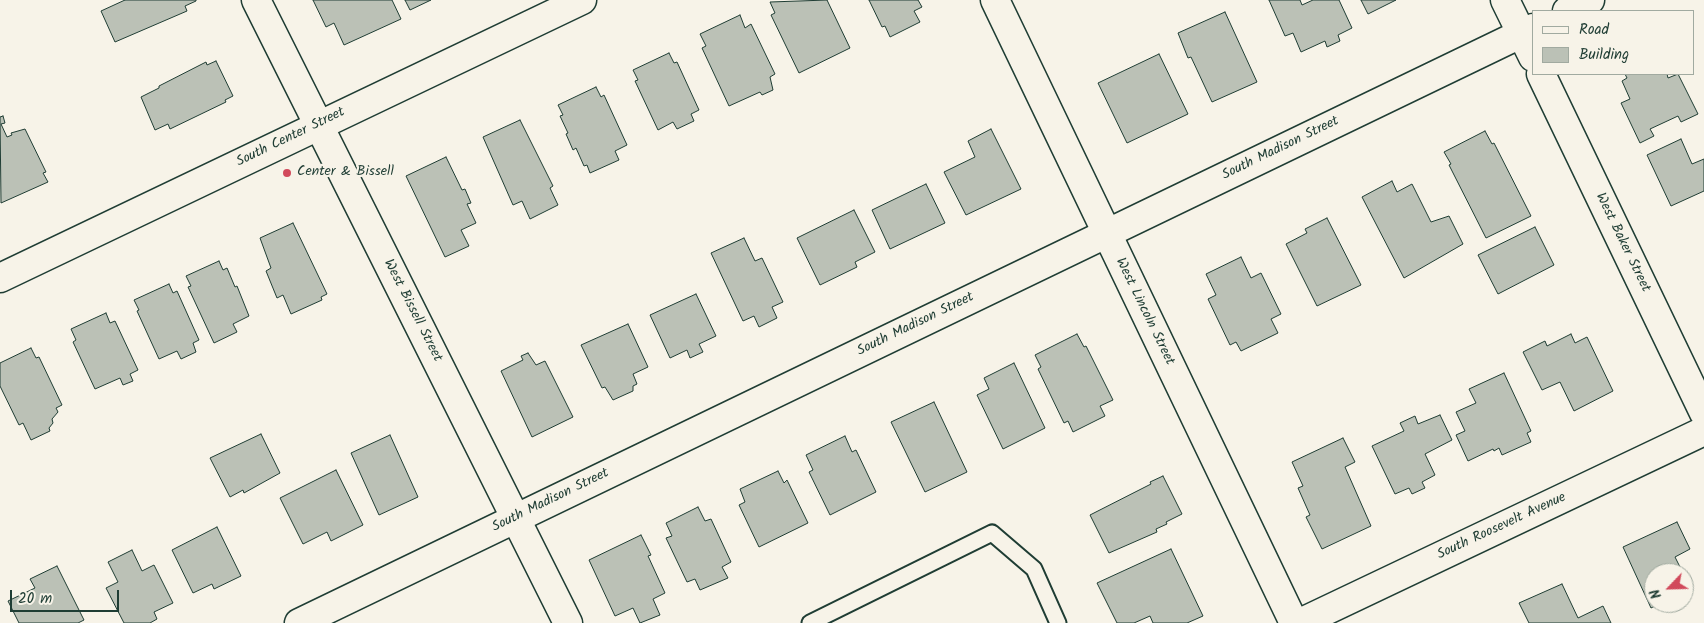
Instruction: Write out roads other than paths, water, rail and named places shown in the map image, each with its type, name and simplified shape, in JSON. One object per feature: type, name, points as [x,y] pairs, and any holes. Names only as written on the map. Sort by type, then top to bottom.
[{"type":"street","name":"West Bissell Street","points":[[256,0],[568,623]]},
{"type":"street","name":"South Center Street","points":[[0,278],[582,0]]},
{"type":"street","name":"West Lincoln Street","points":[[995,0],[1294,623]]},
{"type":"street","points":[[1505,0],[1529,40]]},
{"type":"street","points":[[1569,10],[1590,0]]},
{"type":"street","name":"South Madison Street","points":[[299,623],[1106,233],[1529,40]]},
{"type":"street","name":"West Baker Street","points":[[1541,75],[1704,413]]},
{"type":"street","name":"South Roosevelt Avenue","points":[[1300,623],[1704,430]]},
{"type":"lane","points":[[810,623],[992,533],[1011,547],[1034,569],[1058,623]]},
{"type":"place","name":"Center & Bissell","points":[[287,173]]}]
